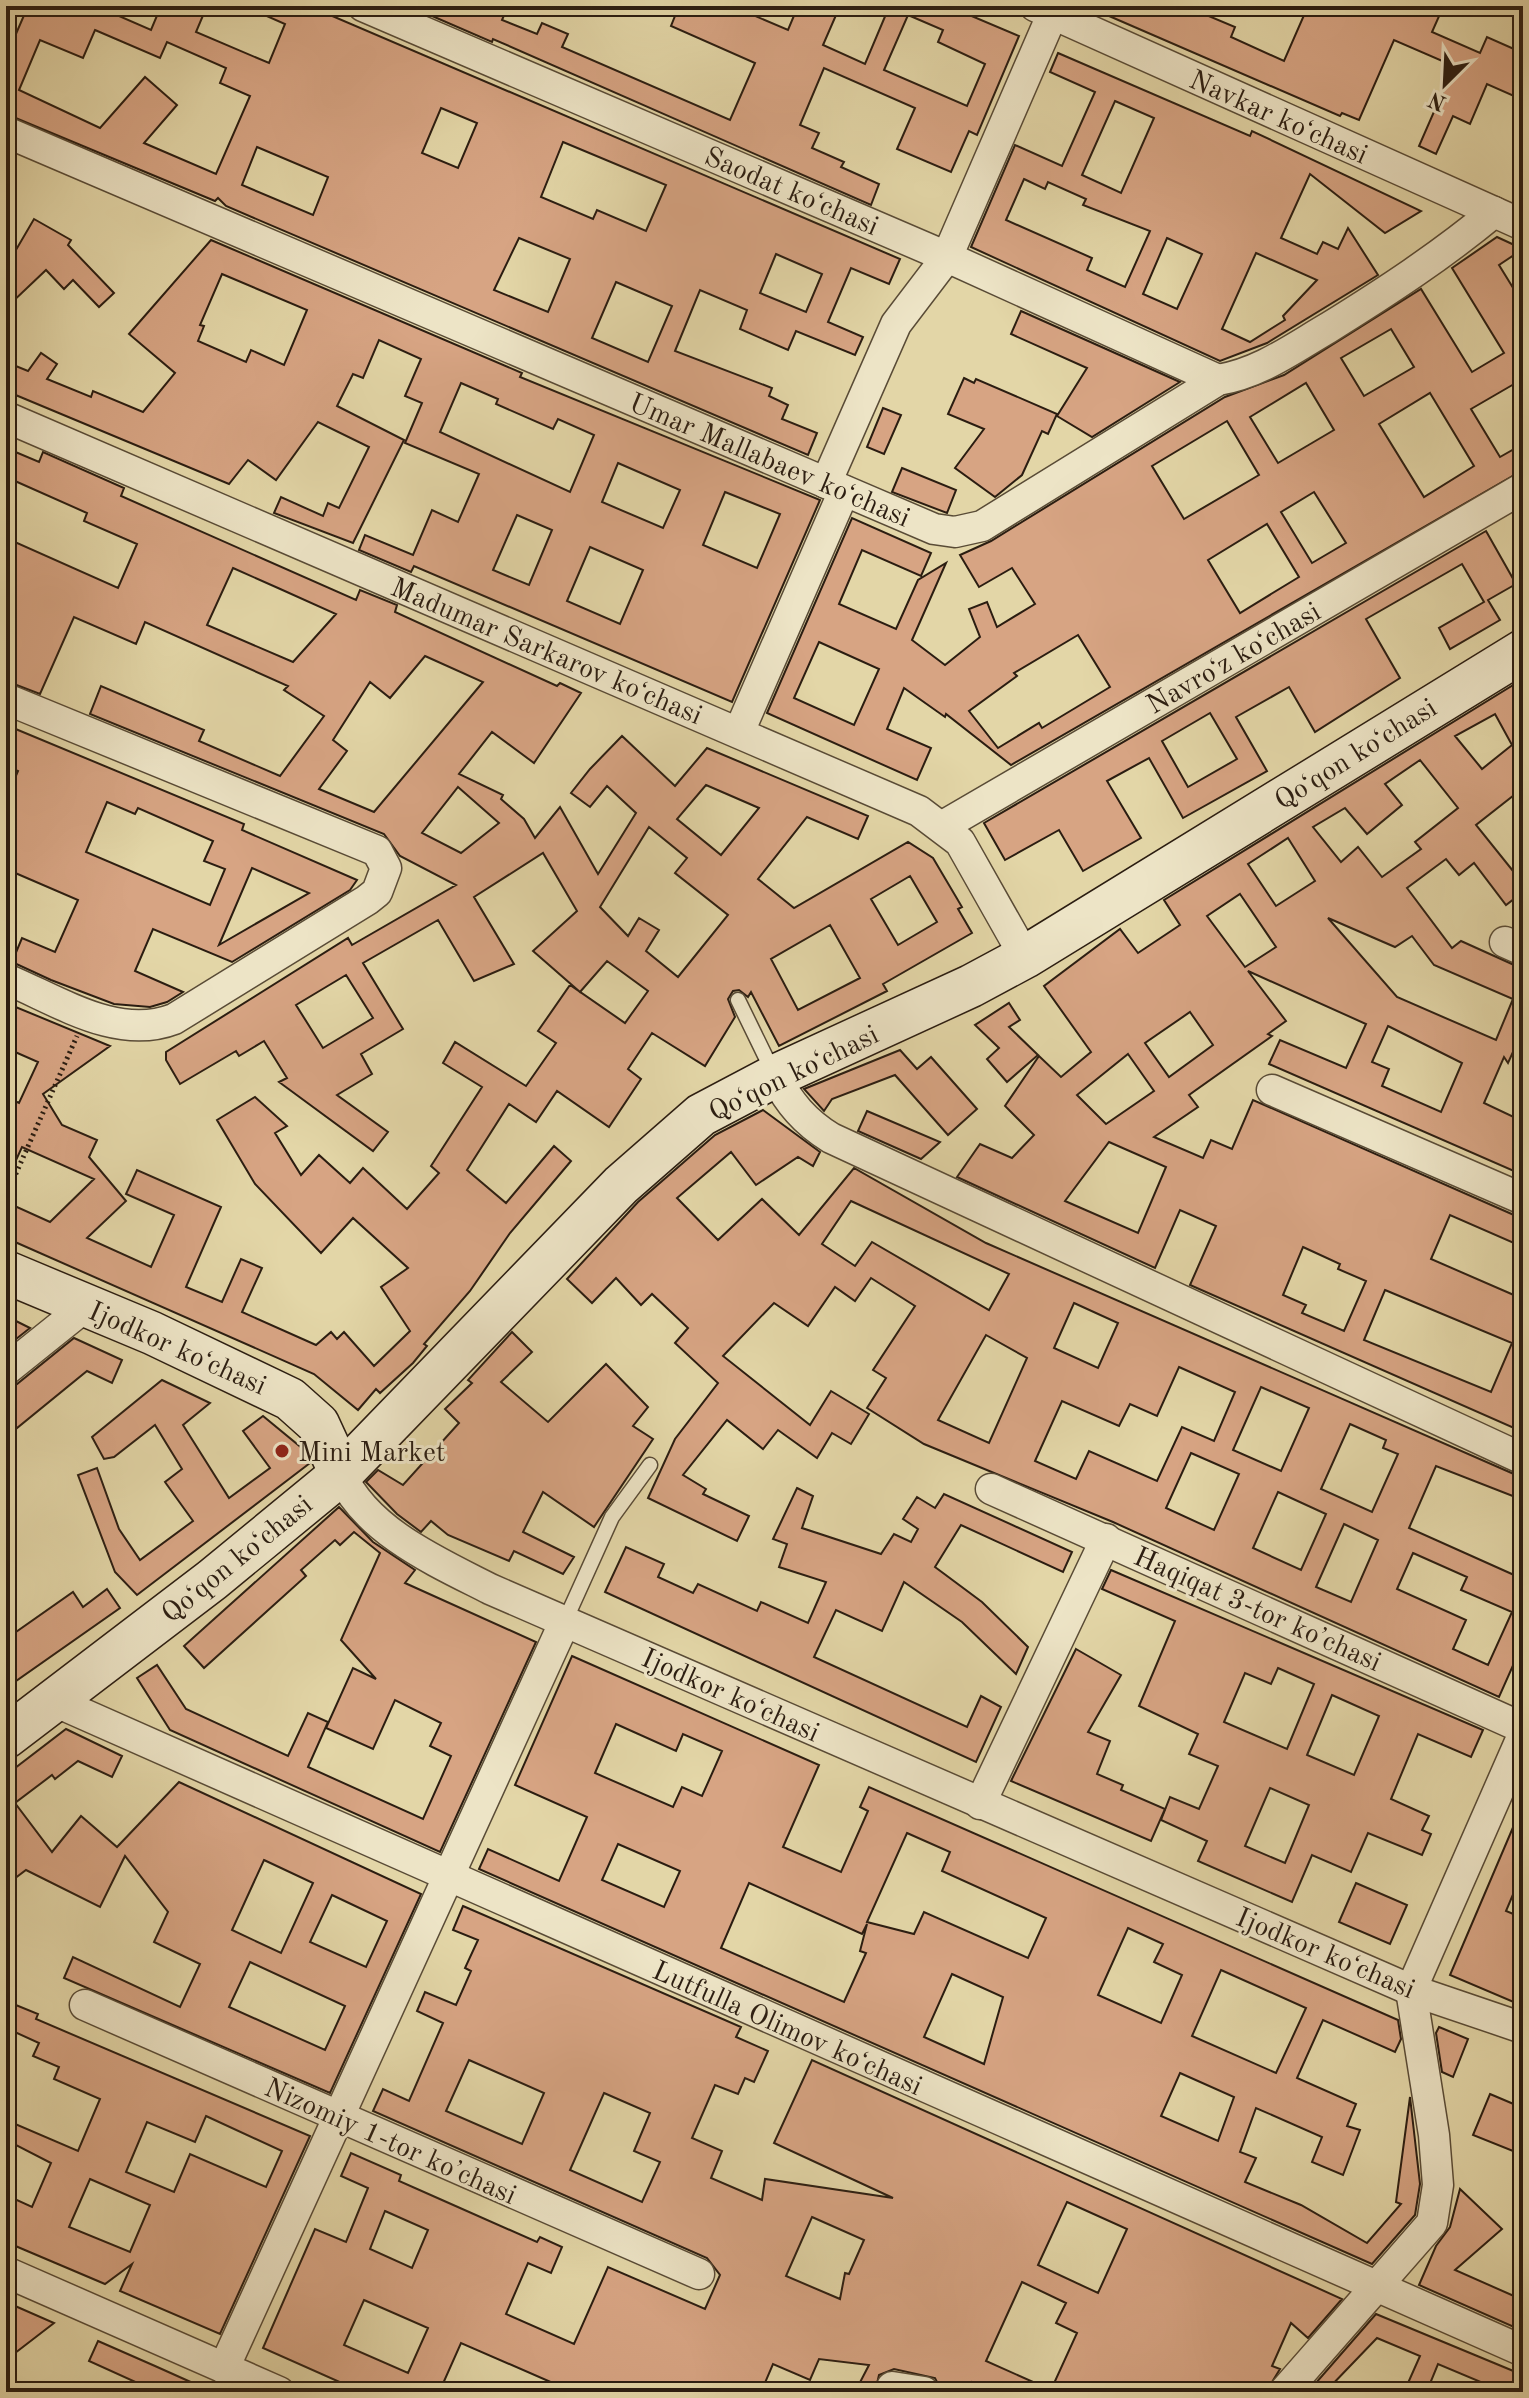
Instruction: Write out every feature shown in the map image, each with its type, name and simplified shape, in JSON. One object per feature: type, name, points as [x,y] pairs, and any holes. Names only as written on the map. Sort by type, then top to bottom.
[{"type":"main road","name":"Qoʻqon koʻchasi","points":[[6,1737],[212,1580],[341,1474],[621,1185],[701,1115],[775,1076],[971,986],[1025,957],[1523,651]]},
{"type":"main road","name":"Ijodkor koʻchasi","points":[[6,1272],[87,1305],[290,1399],[318,1424],[341,1474]]},
{"type":"street","name":"Saodat koʻchasi","points":[[363,6],[947,257],[1218,380]]},
{"type":"street","points":[[739,732],[896,324],[947,257],[1048,9]]},
{"type":"street","name":"Navkar koʻchasi","points":[[1048,9],[1523,225]]},
{"type":"street","name":"Umar Mallabaev koʻchasi","points":[[6,132],[934,529],[955,532],[982,526],[1218,380],[1257,370],[1411,277],[1494,212]]},
{"type":"street","name":"Madumar Sarkarov koʻchasi","points":[[6,417],[919,811],[943,826],[960,842],[1025,957]]},
{"type":"street","name":"Navroʻz koʻchasi","points":[[943,826],[1523,488]]},
{"type":"street","points":[[6,699],[377,851],[386,868],[383,882],[367,900],[174,1019],[153,1027],[133,1028],[87,1014],[6,979]]},
{"type":"street","points":[[775,1076],[787,1099],[810,1124],[831,1138],[1523,1459]]},
{"type":"street","points":[[1272,1090],[1523,1199]]},
{"type":"street","points":[[6,1370],[87,1305]]},
{"type":"street","name":"Ijodkor koʻchasi","points":[[341,1474],[349,1494],[366,1512],[429,1557],[565,1621],[1411,1990],[1523,2028]]},
{"type":"street","name":"Haqiqat 3-tor koʼchasi","points":[[991,1489],[1523,1728]]},
{"type":"street","points":[[980,1804],[1106,1539]]},
{"type":"street","points":[[224,2368],[565,1621]]},
{"type":"street","name":"Lutfulla Olimov koʻchasi","points":[[54,1701],[1523,2351]]},
{"type":"street","points":[[1284,2392],[1432,2223],[1436,2204],[1434,2135],[1411,1990],[1523,1735]]},
{"type":"street","name":"Nizomiy 1-tor koʼchasi","points":[[85,2005],[699,2274]]},
{"type":"street","points":[[10,2279],[279,2392]]},
{"type":"street","points":[[892,2387],[924,2392]]},
{"type":"lane","points":[[738,1000],[775,1076]]},
{"type":"lane","points":[[565,1621],[612,1517],[650,1465]]},
{"type":"path","points":[[6,1196],[87,1014]]},
{"type":"building","points":[[28,6],[115,6],[112,13],[151,30],[161,6],[207,6],[196,32],[269,63],[285,24],[244,6],[309,6],[900,259],[889,284],[851,268],[828,322],[863,337],[855,355],[796,331],[788,350],[740,329],[747,310],[700,290],[675,351],[772,388],[769,396],[788,405],[782,419],[817,433],[808,455],[226,206],[218,198],[215,201],[6,114],[6,57]],"holes":[[[95,30],[160,58],[167,42],[226,68],[220,83],[250,96],[216,174],[144,143],[177,105],[145,77],[100,128],[19,90],[40,40],[83,58]],[[441,108],[477,123],[458,168],[422,153]],[[563,142],[666,185],[646,231],[597,210],[593,219],[541,197]],[[257,147],[328,177],[313,215],[242,185]],[[519,238],[570,259],[548,312],[494,290]],[[776,254],[822,274],[806,312],[760,293]],[[616,282],[672,306],[648,362],[592,338]]]},
{"type":"building","points":[[409,6],[508,6],[502,20],[537,34],[542,23],[568,34],[562,47],[730,120],[755,63],[671,26],[679,6],[732,6],[788,30],[798,6],[840,6],[823,45],[865,64],[889,7],[886,6],[948,6],[1019,36],[977,135],[969,131],[951,172],[897,149],[915,108],[824,68],[800,125],[819,133],[812,148],[844,162],[841,167],[879,184],[871,205],[493,39],[492,42]],"holes":[[[908,15],[943,30],[938,42],[985,64],[967,106],[884,70]]]},
{"type":"building","points":[[1086,6],[1185,6],[1235,27],[1231,37],[1284,61],[1308,6],[1421,6],[1440,14],[1432,32],[1480,53],[1487,37],[1523,53],[1523,100],[1487,84],[1470,124],[1453,116],[1436,154],[1419,146],[1454,66],[1394,40],[1359,120],[1342,113],[1340,116]]},
{"type":"building","points":[[1058,53],[1250,136],[1252,131],[1421,211],[1385,233],[1310,174],[1281,238],[1317,254],[1323,242],[1338,249],[1348,228],[1378,275],[1267,343],[1220,361],[971,247],[1015,145],[1062,166],[1095,92],[1050,72]],"holes":[[[1115,101],[1154,118],[1121,193],[1082,175]],[[1024,179],[1045,189],[1048,182],[1086,199],[1083,205],[1150,231],[1125,287],[1087,270],[1092,258],[1006,220]],[[1167,238],[1202,254],[1177,309],[1143,294]],[[1256,253],[1317,280],[1283,316],[1285,320],[1250,342],[1222,329]]]},
{"type":"building","points":[[34,219],[71,240],[68,245],[114,293],[99,307],[73,280],[64,289],[46,270],[6,308],[6,267]]},
{"type":"building","points":[[1497,237],[1523,249],[1499,265],[1523,304],[1523,383],[1521,380],[1471,409],[1500,457],[1523,444],[1523,470],[1011,765],[946,714],[945,717],[904,688],[887,729],[931,748],[917,780],[767,713],[852,518],[931,553],[921,576],[862,550],[839,604],[896,629],[918,580],[946,563],[912,640],[945,665],[980,637],[969,609],[987,602],[997,627],[1035,604],[1012,568],[979,587],[960,555],[991,541],[1225,397],[1284,375],[1421,289],[1472,372],[1504,353],[1452,268]],"holes":[[[1391,329],[1414,367],[1364,396],[1341,358]],[[1306,383],[1334,430],[1278,463],[1250,417]],[[1430,393],[1474,466],[1424,497],[1379,424]],[[1227,421],[1259,475],[1184,519],[1152,466]],[[1314,492],[1346,543],[1312,563],[1281,512]],[[1267,524],[1299,577],[1240,613],[1208,560]],[[1078,635],[1110,687],[1042,728],[1039,723],[998,748],[969,711],[1017,676],[1014,673]],[[819,642],[879,669],[854,725],[794,698]]]},
{"type":"building","points":[[211,240],[522,373],[520,377],[820,500],[732,702],[414,566],[411,572],[359,550],[365,535],[413,555],[432,510],[458,522],[479,474],[405,443],[422,403],[405,396],[421,359],[379,340],[363,378],[353,374],[337,406],[404,440],[353,543],[274,513],[281,497],[323,516],[328,503],[339,508],[369,447],[318,422],[276,480],[248,460],[229,484],[6,391],[6,362],[28,371],[41,353],[57,364],[47,379],[91,397],[93,391],[143,412],[175,373],[129,334]],"holes":[[[222,274],[307,310],[284,365],[251,350],[246,362],[198,341],[204,326],[200,325]],[[461,383],[498,399],[496,404],[553,429],[558,419],[594,435],[570,492],[440,432]],[[618,463],[680,490],[663,528],[602,502]],[[725,492],[780,514],[757,568],[703,545]],[[517,515],[552,530],[529,585],[493,570]],[[590,547],[643,570],[620,624],[567,601]]]},
{"type":"building","points":[[1021,311],[1180,382],[1092,437],[1057,416],[1087,368],[1011,334]]},
{"type":"building","points":[[964,378],[974,383],[976,379],[1057,414],[1048,434],[1042,431],[1022,475],[995,497],[955,468],[984,429],[948,414]]},
{"type":"building","points":[[883,408],[901,415],[884,454],[867,447]]},
{"type":"building","points":[[6,448],[39,462],[43,452],[124,488],[121,496],[356,600],[360,590],[397,605],[395,612],[557,686],[560,683],[581,693],[534,763],[492,732],[459,774],[503,795],[501,799],[524,819],[535,838],[560,807],[598,874],[636,813],[607,786],[590,807],[571,793],[590,769],[622,736],[675,786],[707,748],[868,816],[858,839],[807,817],[758,879],[794,908],[908,842],[933,858],[962,907],[958,909],[972,933],[883,984],[887,991],[779,1046],[751,992],[748,997],[739,990],[733,991],[728,999],[735,1017],[705,1066],[652,1033],[628,1069],[641,1079],[609,1127],[557,1091],[536,1122],[509,1104],[467,1170],[506,1203],[554,1146],[571,1161],[510,1233],[470,1291],[424,1344],[427,1346],[413,1363],[380,1393],[376,1389],[358,1410],[314,1374],[6,1238],[6,1202],[50,1222],[94,1179],[22,1147],[6,1182],[6,1097],[19,1103],[38,1062],[6,1048],[6,1003],[110,1046],[43,1094],[62,1125],[97,1140],[89,1157],[126,1201],[87,1238],[151,1267],[174,1215],[126,1194],[137,1170],[221,1207],[186,1287],[222,1302],[241,1259],[262,1268],[242,1312],[316,1345],[331,1332],[337,1339],[344,1332],[374,1366],[410,1331],[381,1287],[408,1268],[353,1218],[321,1253],[255,1184],[217,1120],[255,1097],[287,1126],[275,1133],[301,1175],[319,1155],[350,1183],[363,1168],[407,1209],[439,1173],[431,1166],[482,1087],[443,1063],[455,1042],[526,1086],[556,1043],[538,1031],[570,985],[579,992],[533,951],[577,911],[543,853],[474,897],[514,964],[474,981],[438,920],[363,963],[403,1029],[361,1054],[372,1074],[337,1095],[388,1132],[373,1151],[279,1082],[287,1078],[264,1041],[239,1056],[236,1051],[180,1084],[166,1060],[166,1052],[348,938],[352,945],[456,885],[400,856],[384,834],[90,714],[101,686],[204,730],[199,741],[280,776],[324,716],[284,690],[288,686],[145,622],[136,644],[74,617],[40,694],[6,681],[6,538],[118,588],[137,544],[84,521],[87,513],[6,477]],"holes":[[[233,568],[336,614],[293,662],[207,625]],[[425,656],[483,682],[374,812],[319,789],[347,751],[333,740],[370,682],[390,698]],[[706,785],[759,808],[721,855],[677,819]],[[458,787],[499,823],[461,853],[422,833]],[[649,827],[687,858],[675,873],[728,915],[678,977],[646,951],[659,930],[639,918],[628,936],[600,907]],[[910,876],[937,922],[898,945],[871,899]],[[830,925],[860,978],[798,1010],[771,959]],[[607,961],[648,991],[625,1023],[580,992]],[[346,975],[373,1018],[323,1048],[296,1005]]]},
{"type":"building","points":[[902,468],[956,490],[947,513],[892,492]]},
{"type":"building","points":[[1486,531],[1516,584],[1488,600],[1500,620],[1450,649],[1439,628],[1484,602],[1462,564],[1366,619],[1400,678],[1315,732],[1289,687],[1236,717],[1267,771],[1183,818],[1149,758],[1107,781],[1141,838],[1083,871],[1059,830],[1005,860],[984,823]],"holes":[[[1210,713],[1237,759],[1188,787],[1162,741]]]},
{"type":"building","points":[[1523,679],[1523,788],[1476,825],[1513,871],[1523,863],[1523,892],[1506,905],[1474,863],[1459,875],[1446,859],[1407,888],[1452,948],[1461,941],[1523,969],[1523,1030],[1508,1063],[1504,1057],[1484,1103],[1518,1119],[1515,1127],[1523,1131],[1523,1175],[1269,1064],[1280,1040],[1346,1068],[1366,1024],[1248,971],[1286,1021],[1268,1034],[1272,1036],[1189,1095],[1198,1107],[1154,1137],[1203,1158],[1211,1140],[1232,1149],[1253,1100],[1523,1219],[1523,1247],[1450,1215],[1431,1259],[1523,1299],[1523,1432],[1190,1285],[1216,1226],[1180,1210],[1155,1268],[957,1177],[980,1144],[1012,1158],[1034,1135],[1005,1106],[1039,1056],[1061,1077],[1091,1052],[1044,986],[1120,929],[1138,953],[1180,925],[1164,900]],"holes":[[[1495,714],[1512,745],[1482,769],[1455,736]],[[1420,760],[1458,808],[1415,842],[1421,849],[1382,877],[1358,847],[1341,862],[1313,827],[1345,808],[1367,834],[1402,805],[1385,784]],[[1288,838],[1315,881],[1276,906],[1248,864]],[[1240,894],[1276,947],[1245,967],[1207,916]],[[1328,918],[1395,947],[1412,936],[1434,965],[1513,999],[1496,1040],[1397,997]],[[1190,1012],[1213,1045],[1169,1077],[1145,1043]],[[1388,1026],[1462,1063],[1441,1112],[1382,1086],[1389,1069],[1372,1062]],[[1128,1054],[1154,1091],[1106,1124],[1077,1095]],[[1109,1142],[1166,1167],[1138,1233],[1065,1201]],[[1303,1247],[1340,1264],[1338,1269],[1366,1281],[1344,1331],[1302,1313],[1306,1305],[1283,1295]],[[1385,1290],[1512,1343],[1491,1392],[1364,1340]]]},
{"type":"building","points":[[6,725],[244,824],[242,830],[357,880],[350,890],[232,962],[153,929],[135,971],[183,992],[167,1002],[150,1007],[114,1004],[12,962],[22,938],[55,952],[78,900],[6,869],[6,799],[18,771],[6,766]],"holes":[[[107,802],[135,814],[138,808],[213,841],[204,861],[225,869],[210,905],[86,852]],[[252,868],[309,893],[219,945]]]},
{"type":"building","points":[[1009,1003],[1020,1020],[1009,1027],[1038,1055],[1007,1082],[987,1059],[999,1048],[975,1025]]},
{"type":"building","points":[[900,1050],[917,1069],[931,1057],[977,1109],[948,1135],[895,1075],[832,1099],[824,1111],[804,1089]]},
{"type":"building","points":[[763,1110],[820,1152],[813,1166],[798,1157],[756,1185],[731,1152],[677,1198],[718,1240],[762,1199],[799,1235],[854,1168],[986,1243],[1523,1478],[1523,1500],[1436,1466],[1409,1528],[1523,1579],[1523,1643],[1499,1697],[1113,1522],[924,1444],[867,1408],[886,1378],[873,1370],[915,1306],[871,1278],[855,1301],[835,1287],[808,1326],[774,1303],[723,1356],[810,1425],[831,1391],[869,1414],[851,1444],[832,1433],[817,1458],[778,1430],[763,1449],[727,1420],[683,1475],[706,1489],[703,1494],[749,1516],[737,1541],[648,1498],[675,1439],[718,1383],[675,1343],[688,1328],[652,1294],[641,1305],[616,1278],[592,1303],[567,1279],[638,1202],[715,1135]],"holes":[[[851,1201],[1009,1274],[989,1310],[872,1242],[855,1266],[822,1244]],[[1074,1303],[1118,1323],[1098,1368],[1054,1348]],[[986,1335],[1027,1358],[989,1443],[938,1420]],[[1179,1367],[1235,1392],[1214,1441],[1182,1427],[1157,1481],[1089,1451],[1076,1479],[1035,1461],[1062,1401],[1119,1426],[1130,1404],[1157,1416]],[[1261,1387],[1309,1408],[1281,1471],[1233,1450]],[[1350,1424],[1386,1440],[1383,1448],[1398,1454],[1372,1512],[1321,1489]],[[1191,1453],[1239,1474],[1214,1530],[1166,1508]],[[1278,1492],[1326,1514],[1301,1570],[1253,1548]],[[1344,1524],[1378,1540],[1351,1602],[1316,1587]],[[1413,1553],[1467,1577],[1461,1590],[1512,1612],[1488,1665],[1453,1649],[1466,1620],[1397,1589]]]},
{"type":"building","points":[[867,1111],[940,1142],[921,1159],[858,1131]]},
{"type":"building","points":[[6,1316],[30,1328],[6,1347]]},
{"type":"building","points":[[512,1332],[532,1352],[501,1382],[548,1422],[606,1364],[648,1407],[633,1426],[653,1439],[594,1527],[543,1492],[523,1532],[574,1557],[563,1574],[514,1551],[509,1561],[448,1535],[431,1521],[421,1532],[397,1514],[366,1482],[378,1470],[403,1485],[459,1423],[445,1409],[472,1383],[468,1380]]},
{"type":"building","points":[[74,1338],[122,1360],[112,1383],[87,1371],[17,1428],[6,1415],[6,1388],[17,1384]]},
{"type":"building","points":[[162,1380],[210,1403],[183,1425],[229,1498],[270,1468],[243,1431],[263,1416],[303,1449],[310,1463],[137,1595],[115,1572],[78,1475],[97,1468],[119,1529],[140,1560],[193,1521],[165,1482],[182,1469],[155,1425],[114,1457],[104,1459],[92,1437]]},
{"type":"building","points":[[797,1488],[813,1496],[802,1528],[881,1554],[894,1534],[911,1542],[918,1529],[903,1519],[917,1497],[935,1508],[944,1494],[1072,1552],[1063,1572],[961,1525],[935,1567],[982,1602],[1028,1647],[1016,1674],[962,1622],[904,1582],[882,1631],[836,1610],[814,1657],[967,1727],[981,1696],[1001,1707],[976,1762],[605,1592],[626,1547],[664,1564],[658,1577],[693,1593],[698,1584],[757,1611],[761,1602],[808,1623],[826,1582],[779,1567],[787,1544],[773,1539]]},
{"type":"building","points":[[339,1507],[373,1542],[415,1570],[405,1583],[536,1642],[440,1852],[170,1730],[137,1678],[157,1665],[186,1709],[288,1756],[308,1713],[328,1722],[308,1767],[423,1819],[451,1756],[430,1746],[441,1723],[395,1700],[373,1749],[326,1728],[353,1668],[376,1679],[341,1640],[380,1553],[354,1532],[340,1545],[335,1540],[301,1570],[306,1576],[204,1668],[184,1646]]},
{"type":"building","points":[[1111,1570],[1483,1730],[1471,1757],[1418,1734],[1391,1799],[1429,1816],[1422,1830],[1431,1834],[1422,1855],[1368,1833],[1351,1872],[1312,1855],[1292,1902],[1198,1861],[1207,1841],[1161,1820],[1170,1797],[1199,1809],[1218,1766],[1189,1754],[1198,1734],[1139,1706],[1175,1621],[1102,1589]],"holes":[[[1278,1668],[1314,1684],[1287,1749],[1224,1722],[1245,1673],[1271,1684]],[[1332,1695],[1379,1716],[1354,1775],[1307,1755]],[[1270,1788],[1309,1805],[1285,1863],[1245,1846]]]},
{"type":"building","points":[[107,1589],[120,1608],[6,1688],[6,1639],[73,1592],[83,1607]]},
{"type":"building","points":[[1076,1649],[1121,1675],[1088,1732],[1110,1741],[1097,1774],[1123,1785],[1121,1790],[1165,1809],[1151,1841],[1011,1781]]},
{"type":"building","points":[[572,1656],[819,1765],[783,1847],[841,1872],[868,1811],[860,1807],[869,1787],[1398,2020],[1401,2039],[1395,2052],[1323,2020],[1297,2078],[1356,2104],[1347,2126],[1360,2130],[1343,2175],[1312,2162],[1322,2137],[1256,2108],[1240,2152],[1256,2158],[1245,2182],[1301,2205],[1367,2243],[1401,2204],[1396,2202],[1410,2097],[1420,2184],[1415,2215],[1372,2264],[479,1869],[488,1849],[559,1881],[587,1817],[515,1785]],"holes":[[[616,1724],[676,1751],[683,1734],[722,1751],[702,1796],[682,1787],[673,1807],[595,1773]],[[907,1833],[950,1852],[942,1871],[1046,1918],[1028,1958],[924,1912],[914,1934],[867,1922]],[[618,1844],[680,1871],[664,1907],[602,1880]],[[749,1883],[862,1934],[867,1924],[860,1951],[866,1953],[844,2002],[721,1948]],[[1128,1928],[1163,1944],[1154,1962],[1182,1975],[1161,2023],[1098,1995]],[[1221,1970],[1306,2008],[1276,2073],[1192,2036]],[[952,1974],[1003,1997],[984,2064],[924,2037]],[[1180,2073],[1234,2097],[1218,2141],[1161,2116]]]},
{"type":"building","points":[[66,1729],[122,1756],[112,1777],[78,1761],[55,1779],[52,1775],[15,1803],[52,1852],[81,1816],[117,1847],[179,1782],[421,1894],[330,2093],[64,1978],[73,1957],[180,2007],[200,1964],[154,1942],[168,1912],[125,1856],[100,1907],[26,1870],[6,1885],[6,1775]],"holes":[[[264,1860],[313,1883],[281,1953],[232,1930]],[[332,1895],[387,1921],[366,1967],[310,1942]],[[250,1962],[345,2006],[325,2050],[229,2007]]]},
{"type":"building","points":[[1523,1804],[1523,1871],[1506,1911],[1523,1918],[1523,2006],[1450,1975]]},
{"type":"building","points":[[1356,1883],[1407,1905],[1390,1944],[1339,1922]]},
{"type":"building","points":[[463,1906],[741,2027],[736,2037],[768,2051],[754,2082],[745,2078],[738,2094],[715,2085],[692,2138],[722,2151],[711,2178],[762,2200],[765,2179],[893,2198],[774,2143],[812,2060],[1342,2299],[1308,2338],[1291,2323],[1272,2366],[1280,2369],[1266,2392],[998,2392],[972,2382],[970,2392],[942,2392],[935,2378],[894,2369],[879,2375],[875,2392],[855,2392],[869,2365],[819,2359],[810,2380],[773,2364],[761,2392],[548,2392],[553,2383],[461,2343],[441,2388],[450,2392],[362,2392],[263,2348],[315,2229],[346,2242],[368,2188],[341,2176],[351,2153],[401,2175],[399,2181],[537,2242],[540,2237],[562,2247],[551,2273],[528,2263],[506,2314],[574,2344],[608,2267],[705,2309],[720,2275],[707,2258],[373,2111],[383,2089],[409,2101],[443,2023],[417,2011],[425,1992],[456,2005],[471,1971],[465,1968],[478,1940],[453,1930]],"holes":[[[469,2060],[544,2093],[522,2144],[446,2111]],[[604,2093],[650,2113],[634,2151],[660,2162],[642,2202],[570,2170]],[[1067,2202],[1127,2229],[1098,2293],[1038,2265]],[[385,2211],[428,2230],[412,2268],[370,2249]],[[812,2217],[864,2240],[849,2274],[845,2273],[840,2299],[786,2276]],[[1022,2282],[1066,2303],[1056,2323],[1077,2333],[1051,2390],[986,2361]],[[364,2300],[428,2328],[408,2373],[344,2345]]]},
{"type":"building","points":[[6,2001],[38,2014],[36,2019],[310,2136],[220,2334],[120,2291],[132,2264],[105,2284],[6,2242],[6,2195],[32,2207],[51,2163],[6,2140],[6,2120],[78,2151],[100,2099],[54,2079],[59,2067],[33,2056],[39,2043],[6,2028]],"holes":[[[206,2116],[282,2151],[266,2187],[190,2154],[174,2192],[126,2172],[147,2122],[195,2142]],[[90,2179],[150,2205],[130,2252],[69,2227]]]},
{"type":"building","points":[[1439,2027],[1468,2039],[1453,2077],[1442,2072],[1436,2033]]},
{"type":"building","points":[[1490,2094],[1523,2108],[1523,2155],[1473,2135]]},
{"type":"building","points":[[1460,2189],[1502,2229],[1455,2270],[1523,2300],[1523,2331],[1419,2285],[1436,2246],[1450,2227]]},
{"type":"building","points":[[6,2302],[54,2323],[6,2360]]},
{"type":"building","points":[[1376,2314],[1523,2375],[1523,2392],[1485,2392],[1488,2385],[1438,2364],[1427,2391],[1408,2383],[1420,2356],[1377,2338],[1327,2390],[1331,2392],[1308,2392]]},
{"type":"building","points":[[98,2341],[213,2392],[137,2392],[140,2384],[89,2361]]},
{"type":"place","name":"Mini Market","points":[[282,1451]]}]
